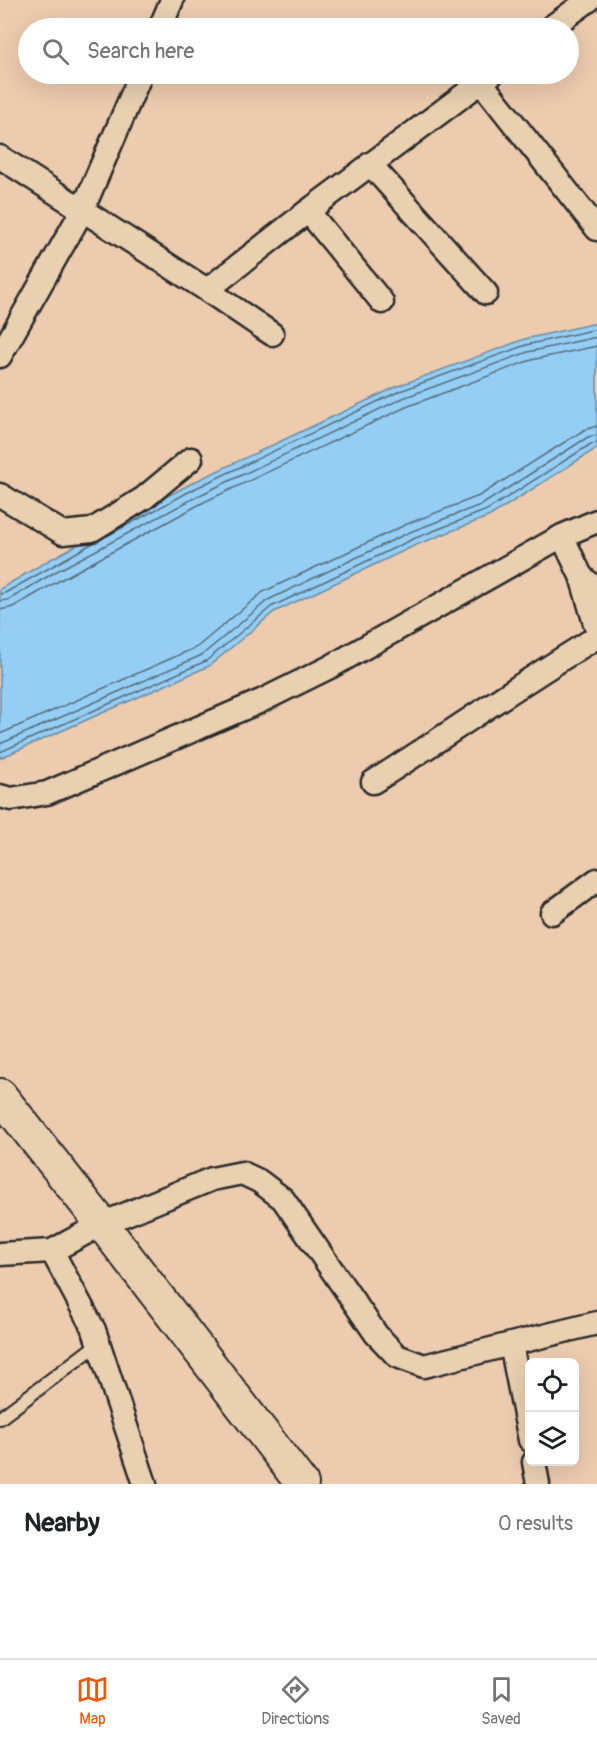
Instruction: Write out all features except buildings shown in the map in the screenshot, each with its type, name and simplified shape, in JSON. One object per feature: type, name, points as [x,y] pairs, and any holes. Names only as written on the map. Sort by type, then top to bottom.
[{"type":"main road","points":[[0,1095],[302,1484]]},
{"type":"street","points":[[164,18],[172,0]]},
{"type":"street","points":[[568,18],[591,5]]},
{"type":"street","points":[[0,356],[82,211],[137,84]]},
{"type":"street","points":[[207,290],[308,210],[478,84]]},
{"type":"street","points":[[490,84],[597,229]]},
{"type":"street","points":[[0,157],[272,334]]},
{"type":"street","points":[[370,164],[486,293]]},
{"type":"street","points":[[308,210],[382,302]]},
{"type":"street","points":[[0,495],[63,532],[92,530],[144,498],[191,459]]},
{"type":"street","points":[[0,796],[11,799],[47,793],[261,701],[340,661],[562,536],[597,521]]},
{"type":"street","points":[[562,536],[589,583],[597,630]]},
{"type":"street","points":[[373,782],[597,637]]},
{"type":"street","points":[[552,913],[597,880]]},
{"type":"street","points":[[0,1254],[52,1251],[102,1224],[212,1179],[242,1173],[260,1181],[283,1199],[376,1334],[398,1356],[424,1366],[597,1323]]},
{"type":"street","points":[[52,1251],[94,1330],[145,1484]]},
{"type":"street","points":[[511,1344],[525,1415]]},
{"type":"street","points":[[535,1466],[538,1484]]},
{"type":"lane","points":[[0,1418],[98,1344]]},
{"type":"water","points":[[597,323],[597,448],[490,516],[416,545],[274,612],[209,666],[0,758],[0,589],[194,482],[398,386],[525,339]]}]
